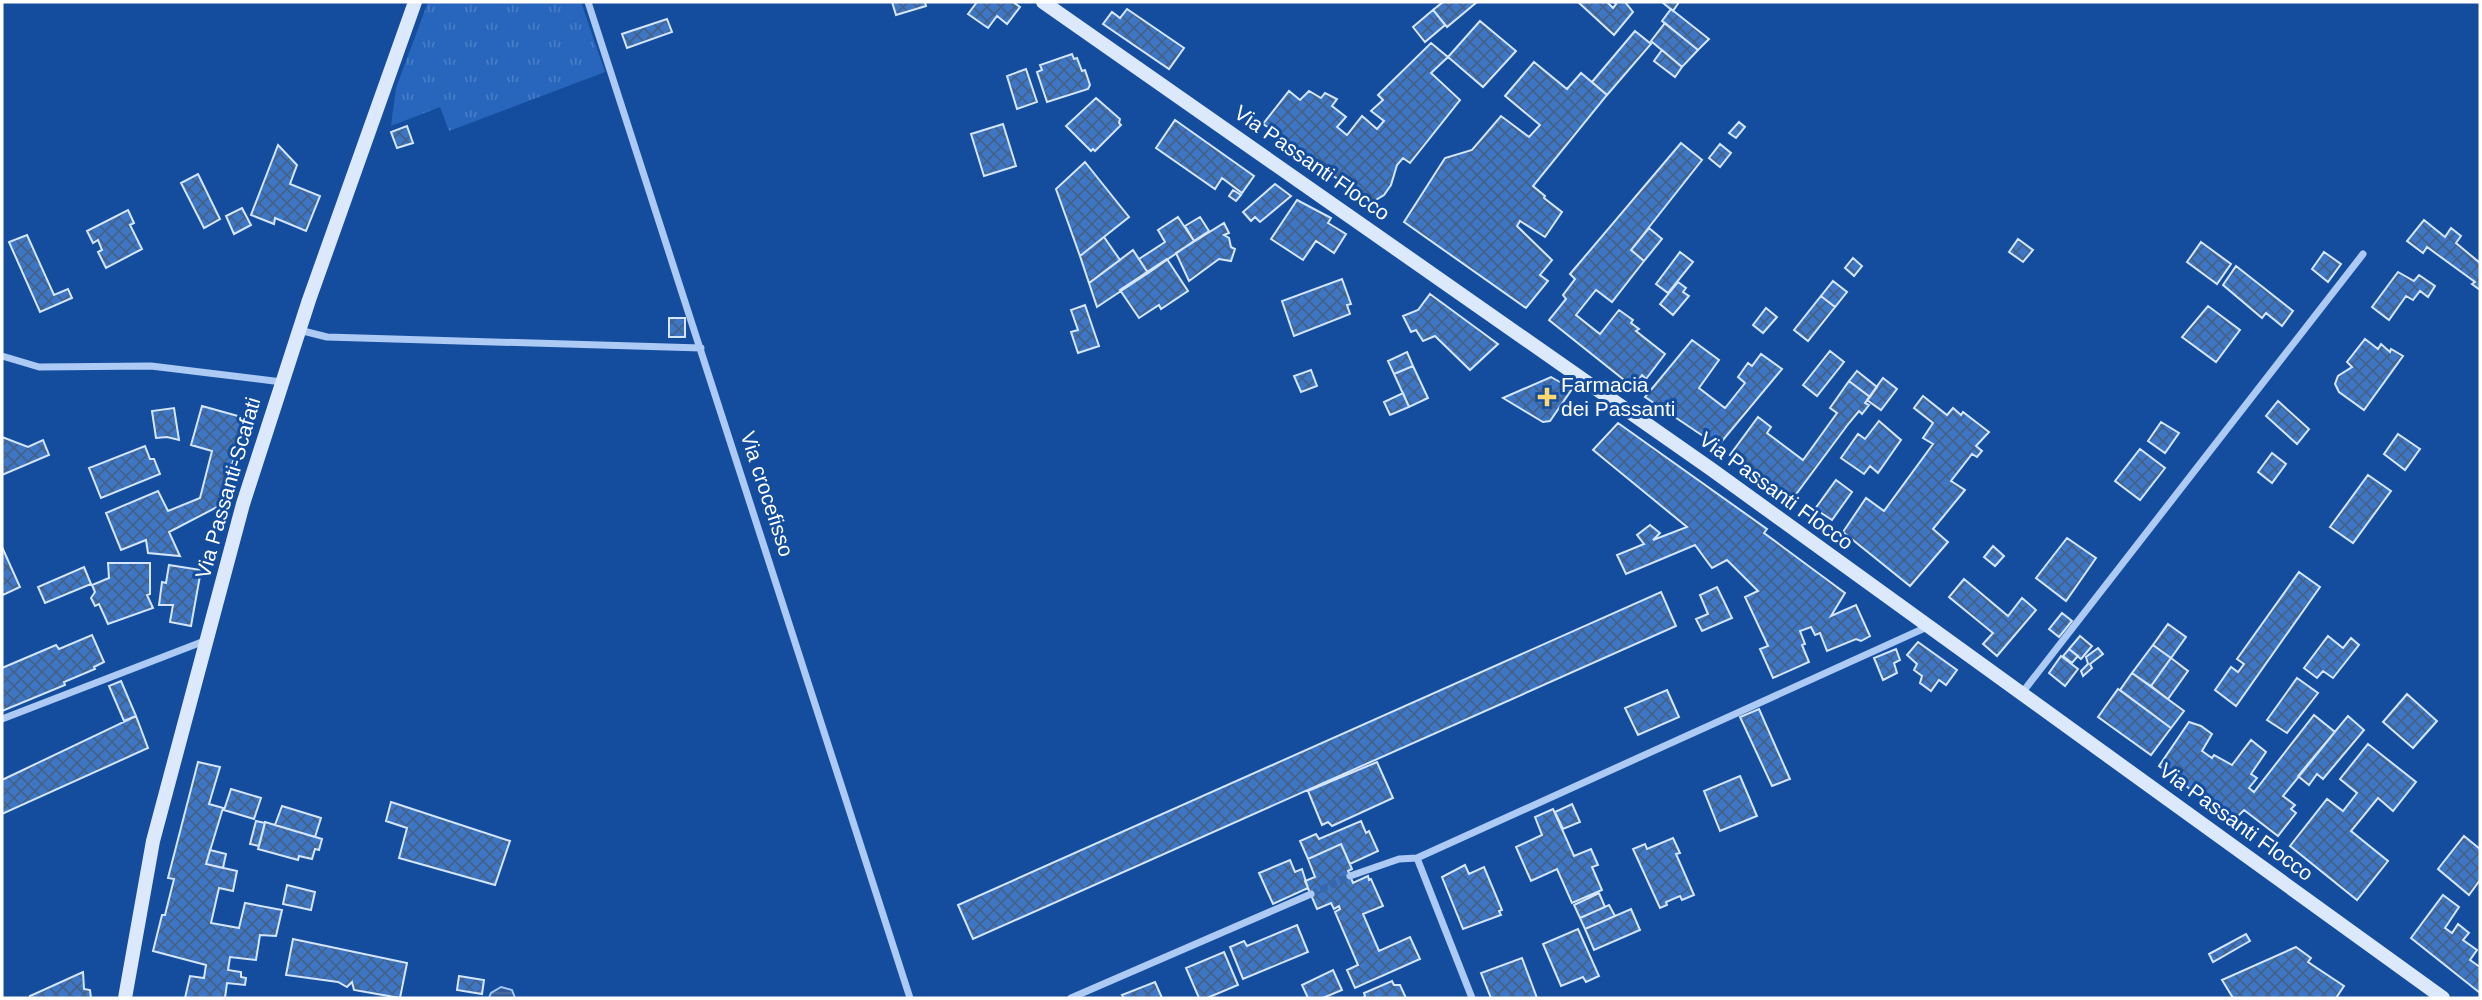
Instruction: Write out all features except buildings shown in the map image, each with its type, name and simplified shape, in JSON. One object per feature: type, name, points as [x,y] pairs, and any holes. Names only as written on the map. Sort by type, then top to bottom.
[{"type":"main road","name":"Via Passanti-Scafati","points":[[125,998],[153,841],[243,504],[299,330],[415,2]]},
{"type":"main road","name":"Via Passanti Flocco","points":[[1043,2],[1711,469],[2443,998]]},
{"type":"street","name":"Via crocefisso","points":[[588,2],[910,998]]},
{"type":"street","points":[[2022,694],[2363,254]]},
{"type":"street","points":[[299,330],[327,337],[701,348]]},
{"type":"street","points":[[2,356],[38,367],[151,366],[282,382]]},
{"type":"street","points":[[1350,876],[1399,859],[1417,858],[1928,627]]},
{"type":"street","points":[[2,719],[208,640]]},
{"type":"street","points":[[1417,858],[1472,998]]},
{"type":"street","points":[[1070,998],[1311,894]]},
{"type":"green space","points":[[428,2],[581,2],[605,72],[449,131],[440,107],[391,126],[396,88]]},
{"type":"shaded area","points":[[501,987],[512,990],[515,998],[489,998],[491,993]]},
{"type":"tunnel","points":[[1311,894],[1350,876]]},
{"type":"place","name":"Farmacia dei Passanti","points":[[1547,397]]}]
